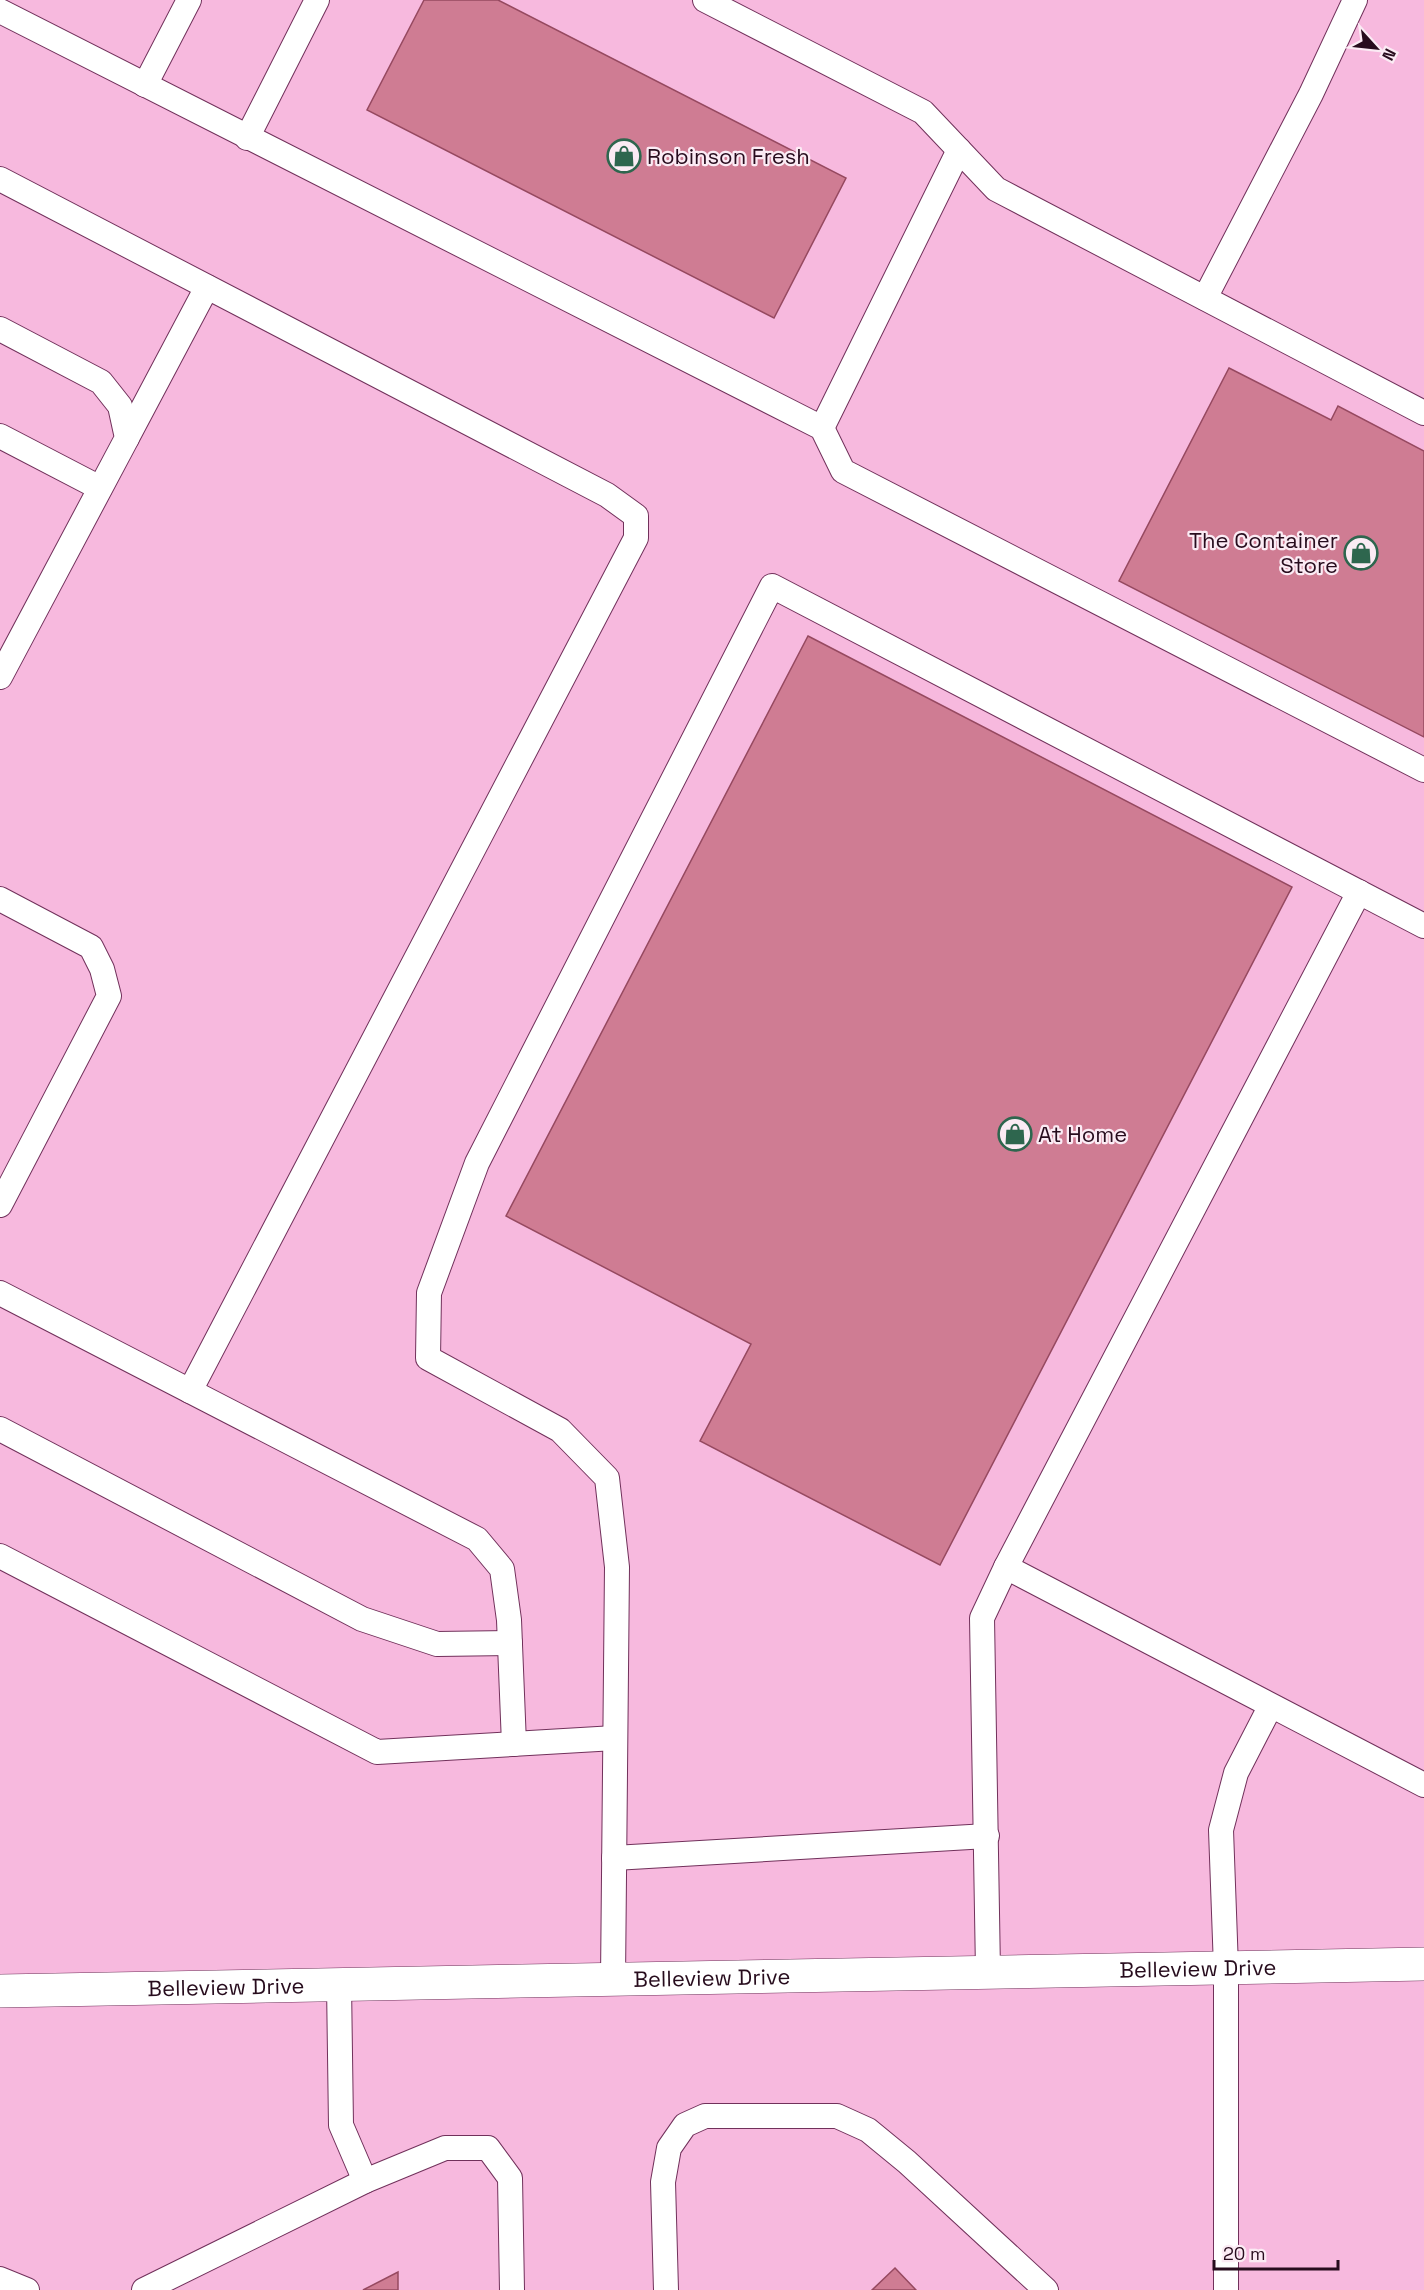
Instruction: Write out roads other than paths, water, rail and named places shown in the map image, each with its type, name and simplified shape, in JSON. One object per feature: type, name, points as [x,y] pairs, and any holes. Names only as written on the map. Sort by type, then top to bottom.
[{"type":"street","name":"Belleview Drive","points":[[0,1991],[1424,1964]]},
{"type":"lane","points":[[145,86],[189,0]]},
{"type":"lane","points":[[247,138],[318,0]]},
{"type":"lane","points":[[705,0],[923,112],[996,189],[1424,413]]},
{"type":"lane","points":[[1205,298],[1311,94],[1355,0]]},
{"type":"lane","points":[[0,11],[822,428],[843,471],[1424,770]]},
{"type":"lane","points":[[822,428],[959,150]]},
{"type":"lane","points":[[0,178],[607,495],[636,516],[636,538],[190,1391]]},
{"type":"lane","points":[[0,677],[207,287]]},
{"type":"lane","points":[[0,329],[101,382],[120,406],[127,438]]},
{"type":"lane","points":[[0,436],[100,488]]},
{"type":"lane","points":[[613,1979],[617,1567],[607,1478],[560,1430],[428,1358],[429,1293],[477,1163],[772,586],[1424,926]]},
{"type":"lane","points":[[988,1971],[982,1618],[1006,1567],[1359,892]]},
{"type":"lane","points":[[0,899],[91,947],[102,969],[109,996],[0,1205]]},
{"type":"lane","points":[[0,1293],[477,1539],[502,1569],[510,1643],[514,1744]]},
{"type":"lane","points":[[0,1429],[362,1619],[436,1644],[510,1643]]},
{"type":"lane","points":[[0,1556],[377,1752],[615,1738]]},
{"type":"lane","points":[[1006,1567],[1270,1707],[1424,1785]]},
{"type":"lane","points":[[1226,2290],[1226,1968],[1221,1830],[1236,1773],[1270,1707]]},
{"type":"lane","points":[[615,1858],[987,1836]]},
{"type":"lane","points":[[339,1984],[341,2125],[365,2181]]},
{"type":"lane","points":[[666,2290],[663,2182],[669,2148],[685,2126],[705,2116],[837,2116],[868,2130],[907,2162],[1046,2290]]},
{"type":"lane","points":[[144,2290],[365,2181],[445,2148],[488,2148],[510,2178],[512,2290]]},
{"type":"lane","points":[[0,2279],[27,2290]]},
{"type":"place","name":"Robinson Fresh","points":[[624,156]]},
{"type":"place","name":"The Container Store","points":[[1361,553]]},
{"type":"place","name":"At Home","points":[[1015,1134]]}]
